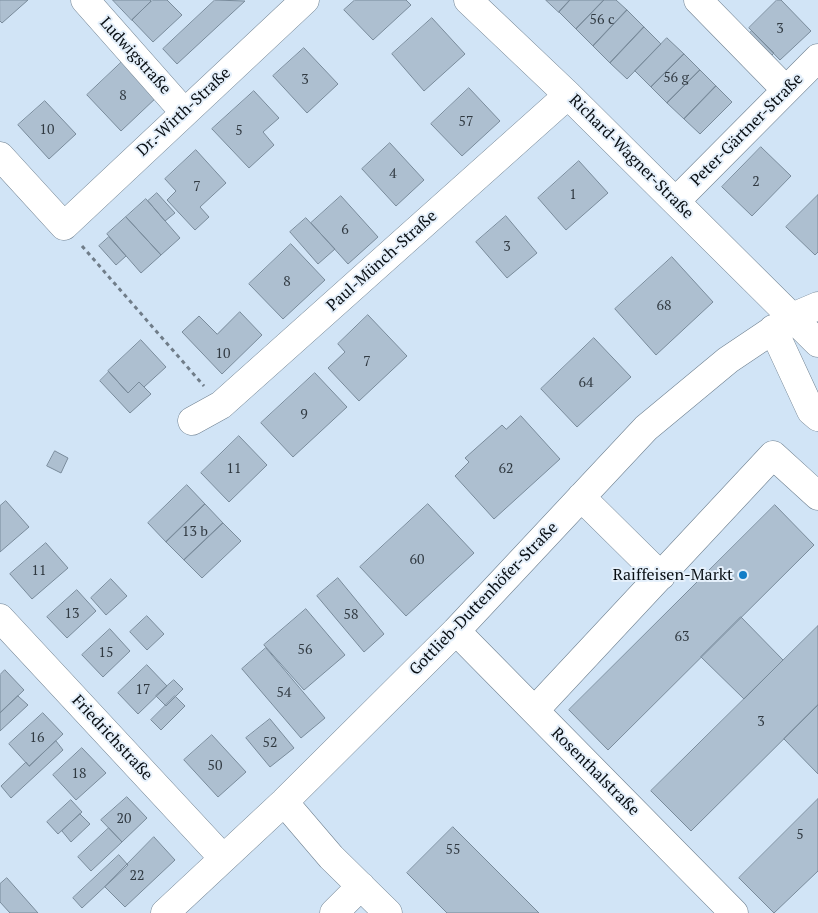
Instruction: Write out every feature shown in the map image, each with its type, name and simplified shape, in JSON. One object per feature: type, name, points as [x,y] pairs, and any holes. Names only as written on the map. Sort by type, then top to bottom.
[{"type":"street","name":"Ludwigstraße","points":[[85,0],[184,112]]},
{"type":"street","name":"Dr.-Wirth-Straße","points":[[64,226],[305,0]]},
{"type":"street","points":[[698,0],[786,90]]},
{"type":"street","name":"Richard-Wagner-Straße","points":[[471,1],[676,201],[783,323],[818,343]]},
{"type":"street","name":"Peter-Gärtner-Straße","points":[[676,201],[818,58]]},
{"type":"street","name":"Paul-Münch-Straße","points":[[192,421],[221,406],[568,95]]},
{"type":"street","points":[[0,156],[64,226]]},
{"type":"street","name":"Gottlieb-Duttenhöfer-Straße","points":[[165,913],[284,802],[456,630],[646,428],[728,360],[783,323],[818,306]]},
{"type":"street","points":[[783,323],[811,411],[818,417]]},
{"type":"street","points":[[535,710],[773,455],[818,496]]},
{"type":"street","points":[[581,497],[661,576]]},
{"type":"street","name":"Friedrichstraße","points":[[0,618],[223,858]]},
{"type":"street","name":"Rosenthalstraße","points":[[456,630],[734,913]]},
{"type":"street","points":[[284,802],[331,857],[388,913]]},
{"type":"street","points":[[334,913],[361,886]]},
{"type":"path","points":[[64,226],[221,406]]},
{"type":"building","points":[[0,0],[28,0],[2,23],[0,21]]},
{"type":"building","points":[[113,0],[150,0],[151,1],[132,20]]},
{"type":"building","points":[[153,0],[167,0],[182,15],[153,42],[132,20]]},
{"type":"building","points":[[215,0],[245,1],[177,64],[163,49]]},
{"type":"building","points":[[355,0],[406,0],[411,5],[373,40],[344,10]]},
{"type":"building","points":[[546,0],[570,0],[559,12]]},
{"type":"building","points":[[570,0],[604,0],[576,29],[559,12]]},
{"type":"building","points":[[604,0],[616,0],[627,10],[593,46],[576,29]]},
{"type":"building","points":[[777,0],[781,0],[811,31],[780,60],[749,28]]},
{"type":"building","points":[[627,10],[644,27],[610,63],[593,46]]},
{"type":"building","points":[[432,18],[465,54],[424,91],[392,54]]},
{"type":"building","points":[[644,27],[661,44],[627,79],[610,63]]},
{"type":"building","points":[[752,31],[774,53],[764,63],[742,40]]},
{"type":"building","points":[[667,38],[684,54],[651,87],[635,71]]},
{"type":"building","points":[[304,48],[338,84],[307,113],[273,76]]},
{"type":"building","points":[[684,54],[700,70],[667,103],[651,87]]},
{"type":"building","points":[[124,60],[158,96],[121,131],[87,95]]},
{"type":"building","points":[[700,70],[716,86],[684,119],[667,103]]},
{"type":"building","points":[[716,86],[732,102],[700,134],[684,119]]},
{"type":"building","points":[[469,88],[500,121],[462,156],[431,124]]},
{"type":"building","points":[[254,91],[279,118],[263,132],[274,145],[249,168],[212,129]]},
{"type":"building","points":[[45,101],[76,134],[49,159],[18,125]]},
{"type":"building","points":[[390,143],[424,180],[396,206],[362,169]]},
{"type":"building","points":[[761,147],[791,176],[752,216],[722,187]]},
{"type":"building","points":[[196,150],[226,183],[200,207],[209,217],[195,230],[167,200],[176,191],[165,179]]},
{"type":"building","points":[[579,161],[608,193],[566,230],[538,198]]},
{"type":"building","points":[[157,193],[175,213],[165,221],[148,201]]},
{"type":"building","points":[[818,195],[818,252],[815,255],[786,227]]},
{"type":"building","points":[[341,196],[378,237],[348,264],[311,223]]},
{"type":"building","points":[[146,199],[180,238],[161,255],[126,217]]},
{"type":"building","points":[[506,216],[537,253],[507,278],[476,242]]},
{"type":"building","points":[[126,217],[161,255],[141,273],[107,234]]},
{"type":"building","points":[[306,218],[335,249],[318,264],[290,232]]},
{"type":"building","points":[[109,237],[126,256],[116,265],[99,246]]},
{"type":"building","points":[[291,244],[325,280],[283,319],[249,284]]},
{"type":"building","points":[[672,257],[713,302],[656,355],[615,309]]},
{"type":"building","points":[[240,312],[262,335],[222,374],[182,332],[199,316],[217,334]]},
{"type":"building","points":[[368,315],[407,356],[359,401],[328,368],[345,352],[338,344]]},
{"type":"building","points":[[594,338],[631,377],[577,427],[541,389]]},
{"type":"building","points":[[141,340],[166,367],[144,387],[139,382],[128,393],[108,371]]},
{"type":"building","points":[[109,372],[128,393],[139,382],[151,394],[130,413],[100,381]]},
{"type":"building","points":[[315,373],[347,407],[293,457],[261,423]]},
{"type":"building","points":[[521,416],[560,459],[494,519],[455,476],[469,462],[465,458],[502,425],[506,429]]},
{"type":"building","points":[[239,436],[267,465],[229,502],[201,473]]},
{"type":"building","points":[[55,451],[68,458],[61,473],[47,466]]},
{"type":"building","points":[[187,485],[205,504],[166,542],[148,523]]},
{"type":"building","points":[[6,501],[29,527],[0,552],[0,506]]},
{"type":"building","points":[[205,504],[223,523],[184,560],[166,542]]},
{"type":"building","points":[[428,504],[474,553],[406,616],[360,567]]},
{"type":"building","points":[[775,505],[814,545],[608,750],[569,710]]},
{"type":"building","points":[[223,523],[241,541],[202,578],[184,560]]},
{"type":"building","points":[[46,543],[68,568],[32,599],[10,574]]},
{"type":"building","points":[[338,578],[384,634],[364,652],[317,596]]},
{"type":"building","points":[[111,579],[127,596],[106,615],[91,598]]},
{"type":"building","points":[[77,590],[96,611],[67,638],[47,617]]},
{"type":"building","points":[[306,609],[345,655],[304,690],[264,645]]},
{"type":"building","points":[[147,616],[164,634],[147,650],[130,632]]},
{"type":"building","points":[[741,617],[783,660],[744,699],[701,657]]},
{"type":"building","points":[[818,626],[818,705],[691,831],[651,791]]},
{"type":"building","points":[[110,629],[130,651],[103,677],[82,655]]},
{"type":"building","points":[[266,648],[325,718],[301,738],[242,669]]},
{"type":"building","points":[[147,665],[167,686],[138,714],[118,693]]},
{"type":"building","points":[[5,670],[24,690],[0,713],[0,675]]},
{"type":"building","points":[[174,680],[183,689],[166,706],[156,696]]},
{"type":"building","points":[[18,696],[28,705],[0,731],[0,713]]},
{"type":"building","points":[[175,696],[185,706],[161,730],[151,720]]},
{"type":"building","points":[[818,705],[818,774],[784,739]]},
{"type":"building","points":[[43,713],[63,734],[29,766],[9,744]]},
{"type":"building","points":[[270,719],[294,748],[270,767],[246,738]]},
{"type":"building","points":[[212,735],[246,772],[218,797],[184,760]]},
{"type":"building","points":[[56,741],[63,750],[11,798],[1,786],[26,762],[29,766]]},
{"type":"building","points":[[82,748],[106,773],[76,800],[53,775]]},
{"type":"building","points":[[127,797],[147,818],[122,842],[101,820]]},
{"type":"building","points":[[818,799],[818,871],[774,913],[739,878]]},
{"type":"building","points":[[71,800],[82,812],[58,834],[47,822]]},
{"type":"building","points":[[80,814],[90,824],[71,842],[62,831]]},
{"type":"building","points":[[453,827],[539,913],[447,913],[407,873]]},
{"type":"building","points":[[109,828],[122,842],[91,871],[78,857]]},
{"type":"building","points":[[154,837],[175,860],[125,907],[105,887]]},
{"type":"building","points":[[119,855],[128,865],[82,908],[73,898]]},
{"type":"building","points":[[7,878],[38,913],[10,913],[0,902],[0,884]]},
{"type":"place","name":"Raiffeisen-Markt","points":[[743,575]]}]
